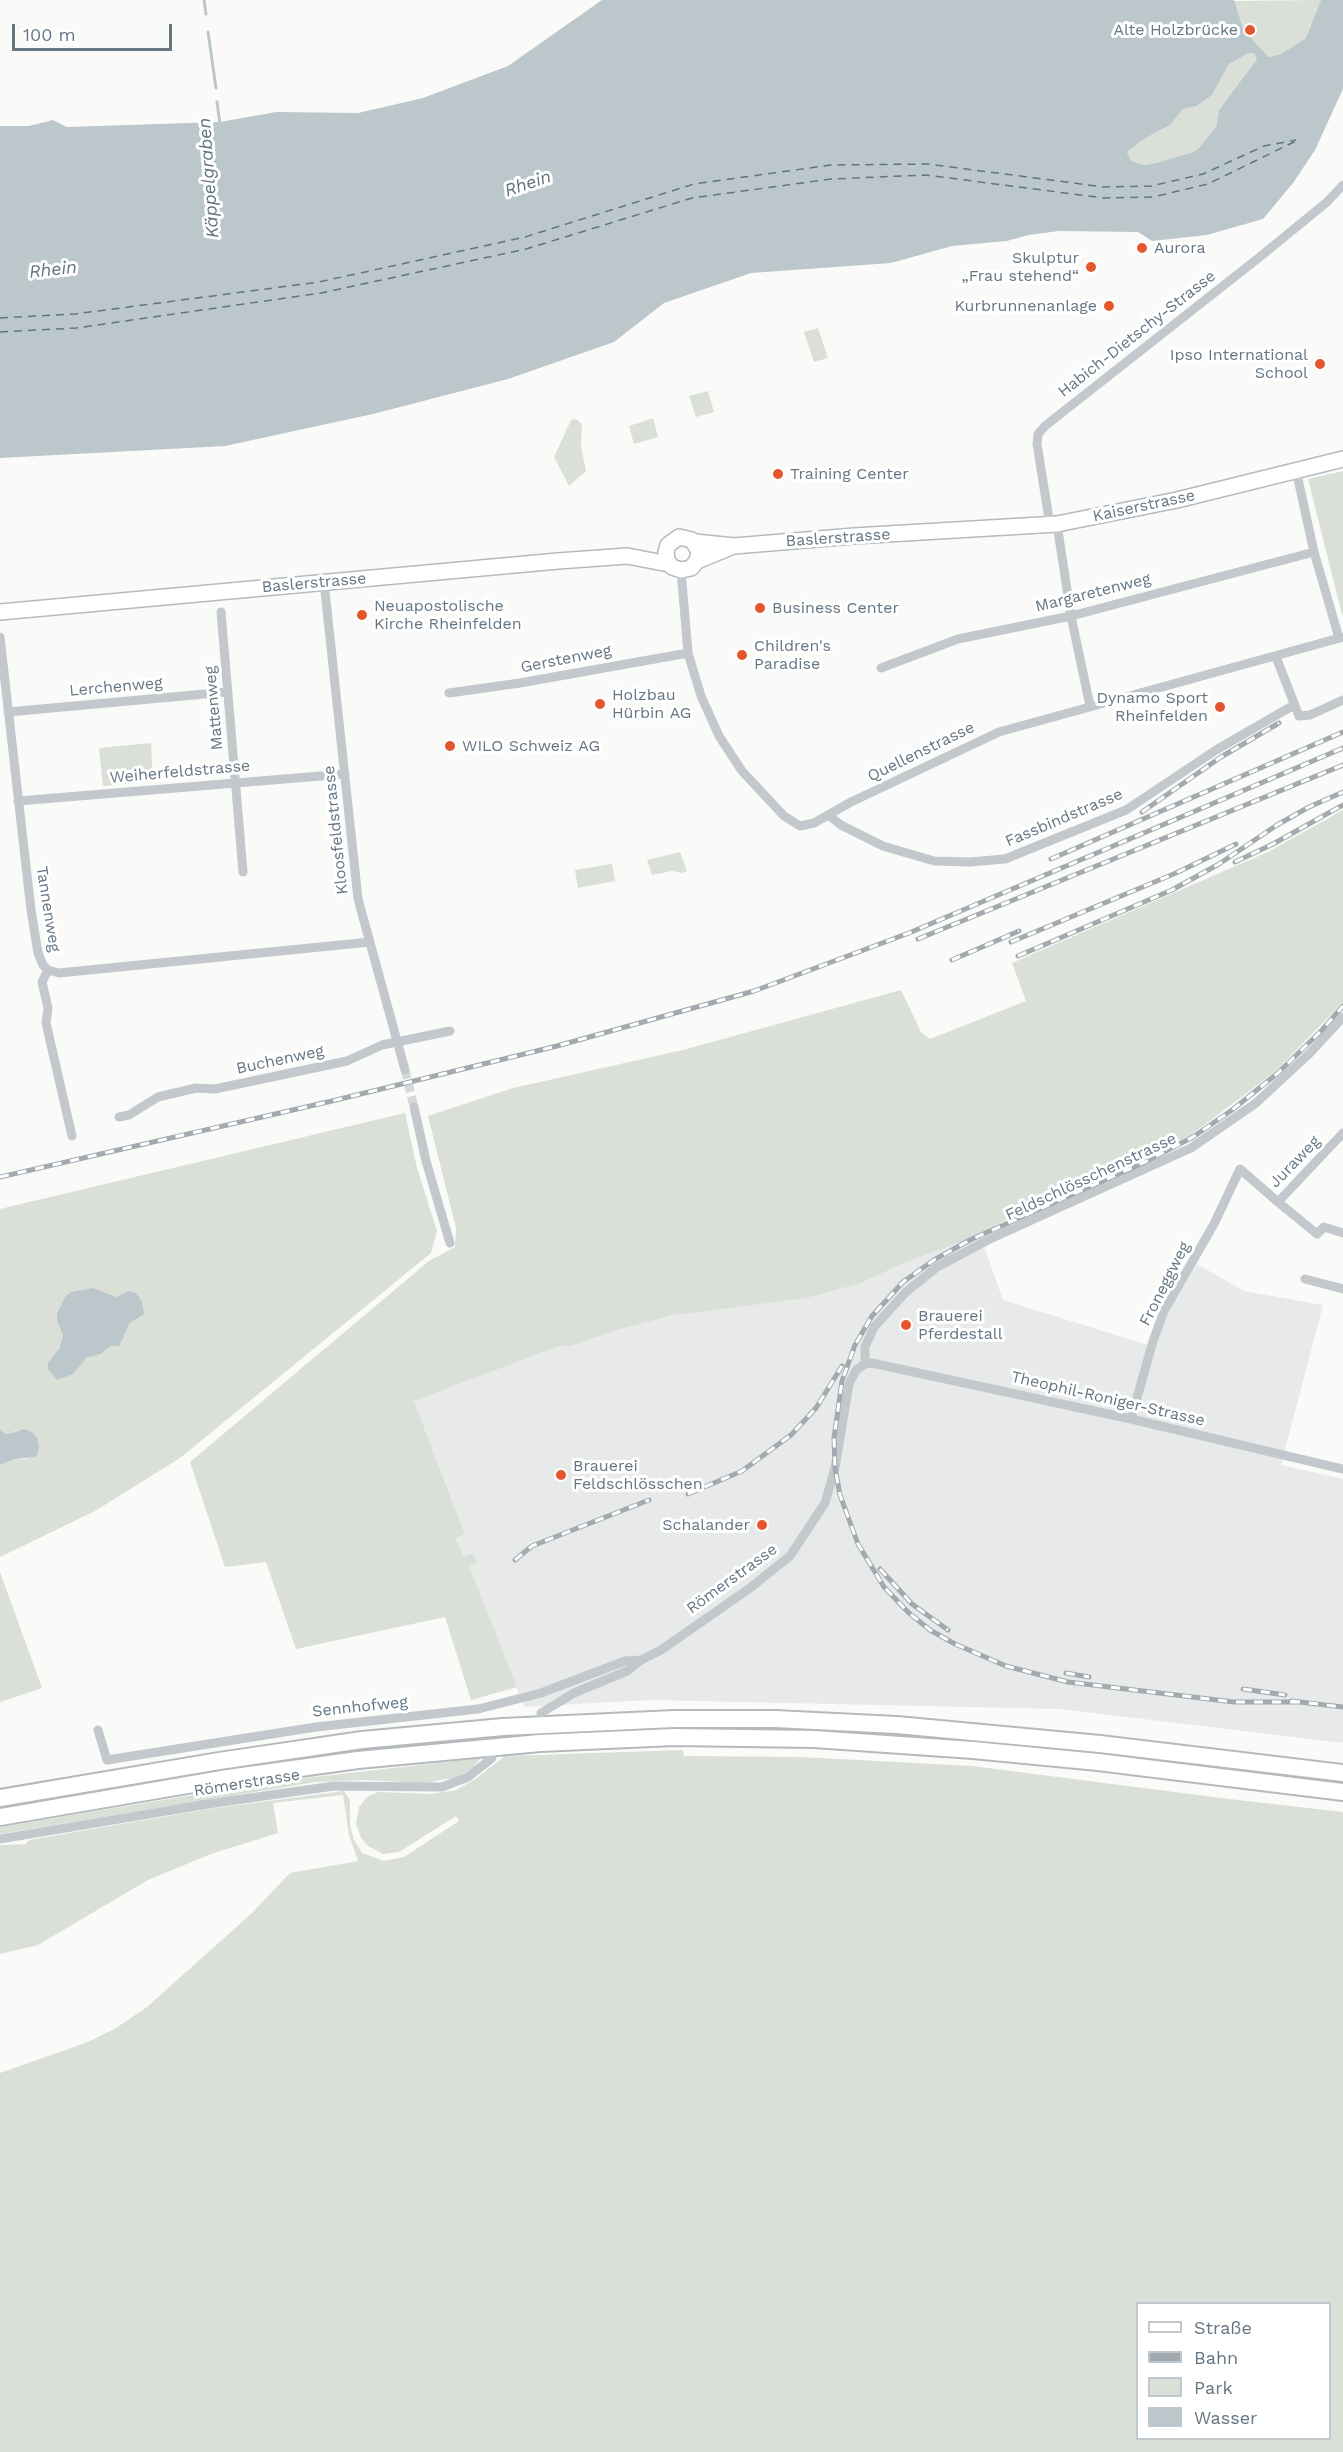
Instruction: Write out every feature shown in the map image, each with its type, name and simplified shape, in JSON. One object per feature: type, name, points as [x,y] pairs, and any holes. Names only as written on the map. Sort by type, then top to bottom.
[{"type":"highway","points":[[0,1798],[219,1761],[362,1740],[503,1727],[674,1719],[775,1719],[897,1725],[1100,1744],[1343,1773]]},
{"type":"highway","points":[[0,1817],[228,1778],[398,1755],[530,1743],[674,1737],[814,1739],[973,1750],[1098,1762],[1343,1791]]},
{"type":"main road","name":"Kaiserstrasse","points":[[942,532],[1053,525],[1177,500],[1343,459]]},
{"type":"main road","name":"Baslerstrasse","points":[[695,542],[734,546],[854,536],[942,532]]},
{"type":"main road","points":[[679,537],[689,538],[695,542],[699,551],[697,561],[691,568],[675,567],[666,556],[668,545],[679,537]]},
{"type":"main road","name":"Baslerstrasse","points":[[0,612],[627,556],[668,545]]},
{"type":"main road","name":"Baslerstrasse","points":[[697,561],[734,546]]},
{"type":"main road","name":"Baslerstrasse","points":[[627,556],[675,567]]},
{"type":"street","name":"Habich-Dietschy-Strasse","points":[[1053,525],[1037,444],[1038,434],[1045,426],[1327,202],[1343,185]]},
{"type":"street","points":[[1296,470],[1314,552],[1341,637]]},
{"type":"street","points":[[1053,525],[1090,706]]},
{"type":"street","name":"Margaretenweg","points":[[881,668],[958,639],[1071,616],[1314,552]]},
{"type":"street","name":"Quellenstrasse","points":[[675,567],[688,652],[701,696],[719,736],[742,771],[784,816],[800,826],[814,823],[999,732],[1276,657],[1341,637]]},
{"type":"street","name":"Kloosfeldstrasse","points":[[324,582],[358,899],[405,1070]]},
{"type":"street","name":"Mattenweg","points":[[221,612],[243,873]]},
{"type":"street","name":"Tannenweg","points":[[0,637],[38,953],[48,970],[59,973],[370,942]]},
{"type":"street","name":"Gerstenweg","points":[[449,693],[520,683],[688,652]]},
{"type":"street","points":[[1276,657],[1299,716],[1310,715],[1343,700]]},
{"type":"street","name":"Lerchenweg","points":[[8,712],[227,692]]},
{"type":"street","name":"Fassbindstrasse","points":[[828,815],[841,825],[883,846],[934,861],[969,862],[1005,859],[1126,810],[1216,750],[1294,705]]},
{"type":"street","name":"Weiherfeldstrasse","points":[[18,801],[345,774]]},
{"type":"street","points":[[48,970],[42,982],[48,1008],[46,1023],[72,1136]]},
{"type":"street","name":"Feldschlösschenstrasse","points":[[865,1364],[865,1347],[874,1327],[906,1292],[937,1267],[990,1239],[1191,1148],[1256,1103],[1310,1053],[1343,1017]]},
{"type":"street","name":"Buchenweg","points":[[118,1117],[129,1115],[158,1097],[196,1088],[215,1089],[347,1061],[382,1045],[450,1031]]},
{"type":"street","points":[[414,1107],[426,1161],[450,1243]]},
{"type":"street","name":"Juraweg","points":[[1240,1169],[1278,1202],[1343,1133]]},
{"type":"street","name":"Froneggweg","points":[[1131,1419],[1164,1311],[1214,1224],[1240,1169]]},
{"type":"street","points":[[1278,1202],[1317,1234],[1324,1227],[1343,1233]]},
{"type":"street","points":[[1305,1280],[1343,1289]]},
{"type":"street","name":"Theophil-Roniger-Strasse","points":[[865,1364],[895,1367],[1343,1469]]},
{"type":"street","name":"Römerstrasse","points":[[541,1713],[574,1693],[627,1671],[641,1660],[661,1650],[790,1557],[825,1503],[835,1468],[849,1383],[856,1370],[865,1364]]},
{"type":"street","name":"Sennhofweg","points":[[98,1730],[107,1760],[316,1727],[478,1709],[541,1693],[625,1661],[641,1660]]},
{"type":"street","name":"Römerstrasse","points":[[0,1839],[208,1804],[334,1786],[442,1787],[468,1777],[492,1758]]},
{"type":"shaded area","name":"Brauerei Feldschlösschen","points":[[980,1235],[1003,1300],[1148,1345],[1197,1264],[1244,1291],[1323,1305],[1281,1465],[1343,1479],[1343,1743],[1060,1709],[651,1700],[524,1707],[468,1566],[477,1563],[464,1557],[456,1537],[465,1533],[414,1401],[562,1345],[568,1347],[614,1331],[674,1315],[861,1283],[904,1263]]},
{"type":"green space","points":[[1321,0],[1306,38],[1281,54],[1267,57],[1243,29],[1233,1]]},
{"type":"green space","points":[[1249,53],[1254,53],[1257,59],[1219,110],[1216,127],[1199,148],[1193,152],[1156,163],[1144,165],[1131,162],[1127,152],[1144,139],[1170,125],[1183,109],[1197,106],[1212,95],[1229,64]]},
{"type":"green space","points":[[818,328],[828,358],[814,362],[804,332]]},
{"type":"green space","points":[[708,391],[714,412],[696,417],[689,396]]},
{"type":"green space","points":[[653,418],[658,437],[634,444],[629,426]]},
{"type":"green space","points":[[576,419],[582,424],[581,446],[586,471],[569,486],[554,457],[571,420]]},
{"type":"green space","points":[[1343,471],[1343,618],[1308,479]]},
{"type":"green space","points":[[151,743],[153,782],[103,786],[99,748]]},
{"type":"green space","points":[[1343,810],[1343,1002],[1276,1071],[1191,1135],[1114,1173],[1006,1220],[980,1235],[904,1263],[861,1283],[806,1298],[674,1315],[614,1331],[568,1347],[562,1345],[414,1401],[465,1534],[456,1538],[464,1557],[473,1553],[477,1563],[469,1566],[517,1687],[471,1700],[445,1617],[296,1649],[266,1562],[225,1567],[190,1462],[429,1261],[455,1247],[456,1228],[428,1116],[513,1088],[683,1050],[901,990],[921,1032],[930,1039],[1026,1001],[1012,963],[1268,852]]},
{"type":"green space","points":[[680,852],[687,871],[652,875],[647,860]]},
{"type":"green space","points":[[612,864],[615,881],[578,888],[575,870]]},
{"type":"green space","points":[[405,1113],[417,1168],[437,1231],[431,1253],[180,1458],[95,1511],[0,1557],[0,1465],[14,1459],[27,1459],[18,1430],[7,1434],[0,1430],[0,1209]],"holes":[[[128,1291],[143,1314],[130,1323],[121,1341],[101,1354],[85,1358],[73,1374],[48,1363],[57,1354],[63,1335],[57,1313],[65,1297],[116,1297]]]},
{"type":"green space","points":[[0,1572],[42,1688],[0,1702]]},
{"type":"green space","points":[[683,1750],[684,1756],[800,1757],[972,1766],[1343,1812],[1343,2452],[0,2452],[0,2073],[88,2042],[116,2028],[147,2007],[252,1913],[290,1873],[358,1861],[349,1835],[343,1795],[273,1803],[278,1833],[211,1854],[148,1880],[38,1945],[0,1954],[0,1845],[26,1844],[29,1840],[208,1809],[344,1791],[350,1800],[350,1825],[354,1840],[362,1853],[384,1861],[404,1857],[459,1821],[456,1816],[399,1852],[383,1854],[368,1846],[361,1838],[356,1824],[359,1807],[367,1797],[378,1792],[431,1794],[456,1790],[474,1780],[505,1756]]},
{"type":"green space","points":[[481,1758],[473,1768],[457,1777],[425,1783],[365,1780],[316,1782],[0,1834],[0,1827],[205,1793],[314,1777]]},
{"type":"water","name":"Rhein","points":[[602,0],[1234,0],[1243,29],[1268,57],[1281,54],[1306,38],[1321,0],[1343,0],[1343,89],[1315,150],[1293,183],[1263,219],[1207,235],[1152,241],[1138,232],[1059,231],[1028,235],[1007,241],[952,246],[891,263],[751,273],[664,303],[614,342],[508,379],[373,414],[225,446],[0,458],[0,126],[29,126],[53,120],[67,127],[220,122],[276,112],[358,113],[423,98],[508,66]],"holes":[[[1249,53],[1254,53],[1257,59],[1219,110],[1216,127],[1199,148],[1193,152],[1156,163],[1144,165],[1131,161],[1127,152],[1144,139],[1170,125],[1183,109],[1197,106],[1212,95],[1229,64]]]},
{"type":"water","points":[[93,1288],[116,1297],[128,1291],[136,1293],[142,1302],[144,1314],[130,1323],[119,1346],[111,1346],[101,1354],[86,1358],[73,1374],[57,1380],[48,1369],[48,1363],[59,1349],[63,1335],[57,1320],[57,1313],[65,1297],[71,1292]]},
{"type":"water","points":[[25,1429],[37,1438],[38,1453],[35,1457],[15,1459],[0,1465],[0,1430],[7,1434]]},
{"type":"waterway","name":"Käppelgraben","points":[[204,0],[206,14]]},
{"type":"waterway","name":"Käppelgraben","points":[[208,32],[216,88]]},
{"type":"waterway","name":"Käppelgraben","points":[[217,102],[220,124]]},
{"type":"ferry route","points":[[0,332],[76,328],[321,293],[526,249],[692,198],[831,179],[926,175],[1104,198],[1153,197],[1208,184],[1300,139]]},
{"type":"ferry route","points":[[0,318],[75,314],[319,282],[525,237],[694,184],[831,165],[928,164],[1104,187],[1151,186],[1203,174],[1264,146],[1296,140]]},
{"type":"tunnel","points":[[405,1070],[414,1107]]},
{"type":"railway","points":[[1142,812],[1221,757],[1279,723]]},
{"type":"railway","points":[[1051,859],[1343,732]]},
{"type":"railway","points":[[0,1177],[332,1101],[557,1046],[754,991],[909,933],[1343,748]]},
{"type":"railway","points":[[918,939],[1343,765]]},
{"type":"railway","points":[[1018,956],[1172,890],[1219,864],[1277,825],[1343,792]]},
{"type":"railway","points":[[1235,862],[1273,844],[1343,805]]},
{"type":"railway","points":[[1011,942],[1176,873],[1236,844]]},
{"type":"railway","points":[[952,960],[1019,931]]},
{"type":"railway","points":[[1299,1702],[1234,1702],[1068,1682],[1006,1666],[955,1644],[930,1630],[909,1613],[884,1587],[858,1544],[840,1495],[835,1468],[834,1438],[842,1381],[855,1345],[872,1316],[903,1282],[934,1260],[970,1240],[1143,1163],[1193,1137],[1232,1110],[1278,1073],[1343,1006]]},
{"type":"railway","points":[[688,1494],[742,1471],[791,1435],[816,1408],[842,1366]]},
{"type":"railway","points":[[515,1560],[532,1546],[649,1500]]},
{"type":"railway","points":[[880,1569],[912,1604],[948,1630]]},
{"type":"railway","points":[[1066,1673],[1089,1677]]},
{"type":"railway","points":[[1243,1689],[1285,1695]]},
{"type":"railway","points":[[1291,1701],[1343,1707]]},
{"type":"place","name":"Alte Holzbrücke","points":[[1250,30]]},
{"type":"place","name":"Aurora","points":[[1142,248]]},
{"type":"place","name":"Skulptur „Frau stehend“","points":[[1091,267]]},
{"type":"place","name":"Kurbrunnenanlage","points":[[1109,306]]},
{"type":"place","name":"Ipso International School","points":[[1320,364]]},
{"type":"place","name":"Training Center","points":[[778,474]]},
{"type":"place","name":"Business Center","points":[[760,608]]},
{"type":"place","name":"Neuapostolische Kirche Rheinfelden","points":[[362,615]]},
{"type":"place","name":"Children's Paradise","points":[[742,655]]},
{"type":"place","name":"Holzbau Hürbin AG","points":[[600,704]]},
{"type":"place","name":"Dynamo Sport Rheinfelden","points":[[1220,707]]},
{"type":"place","name":"WILO Schweiz AG","points":[[450,746]]},
{"type":"place","name":"Brauerei Pferdestall","points":[[906,1325]]},
{"type":"place","name":"Brauerei Feldschlösschen","points":[[561,1475]]},
{"type":"place","name":"Schalander","points":[[762,1525]]}]
